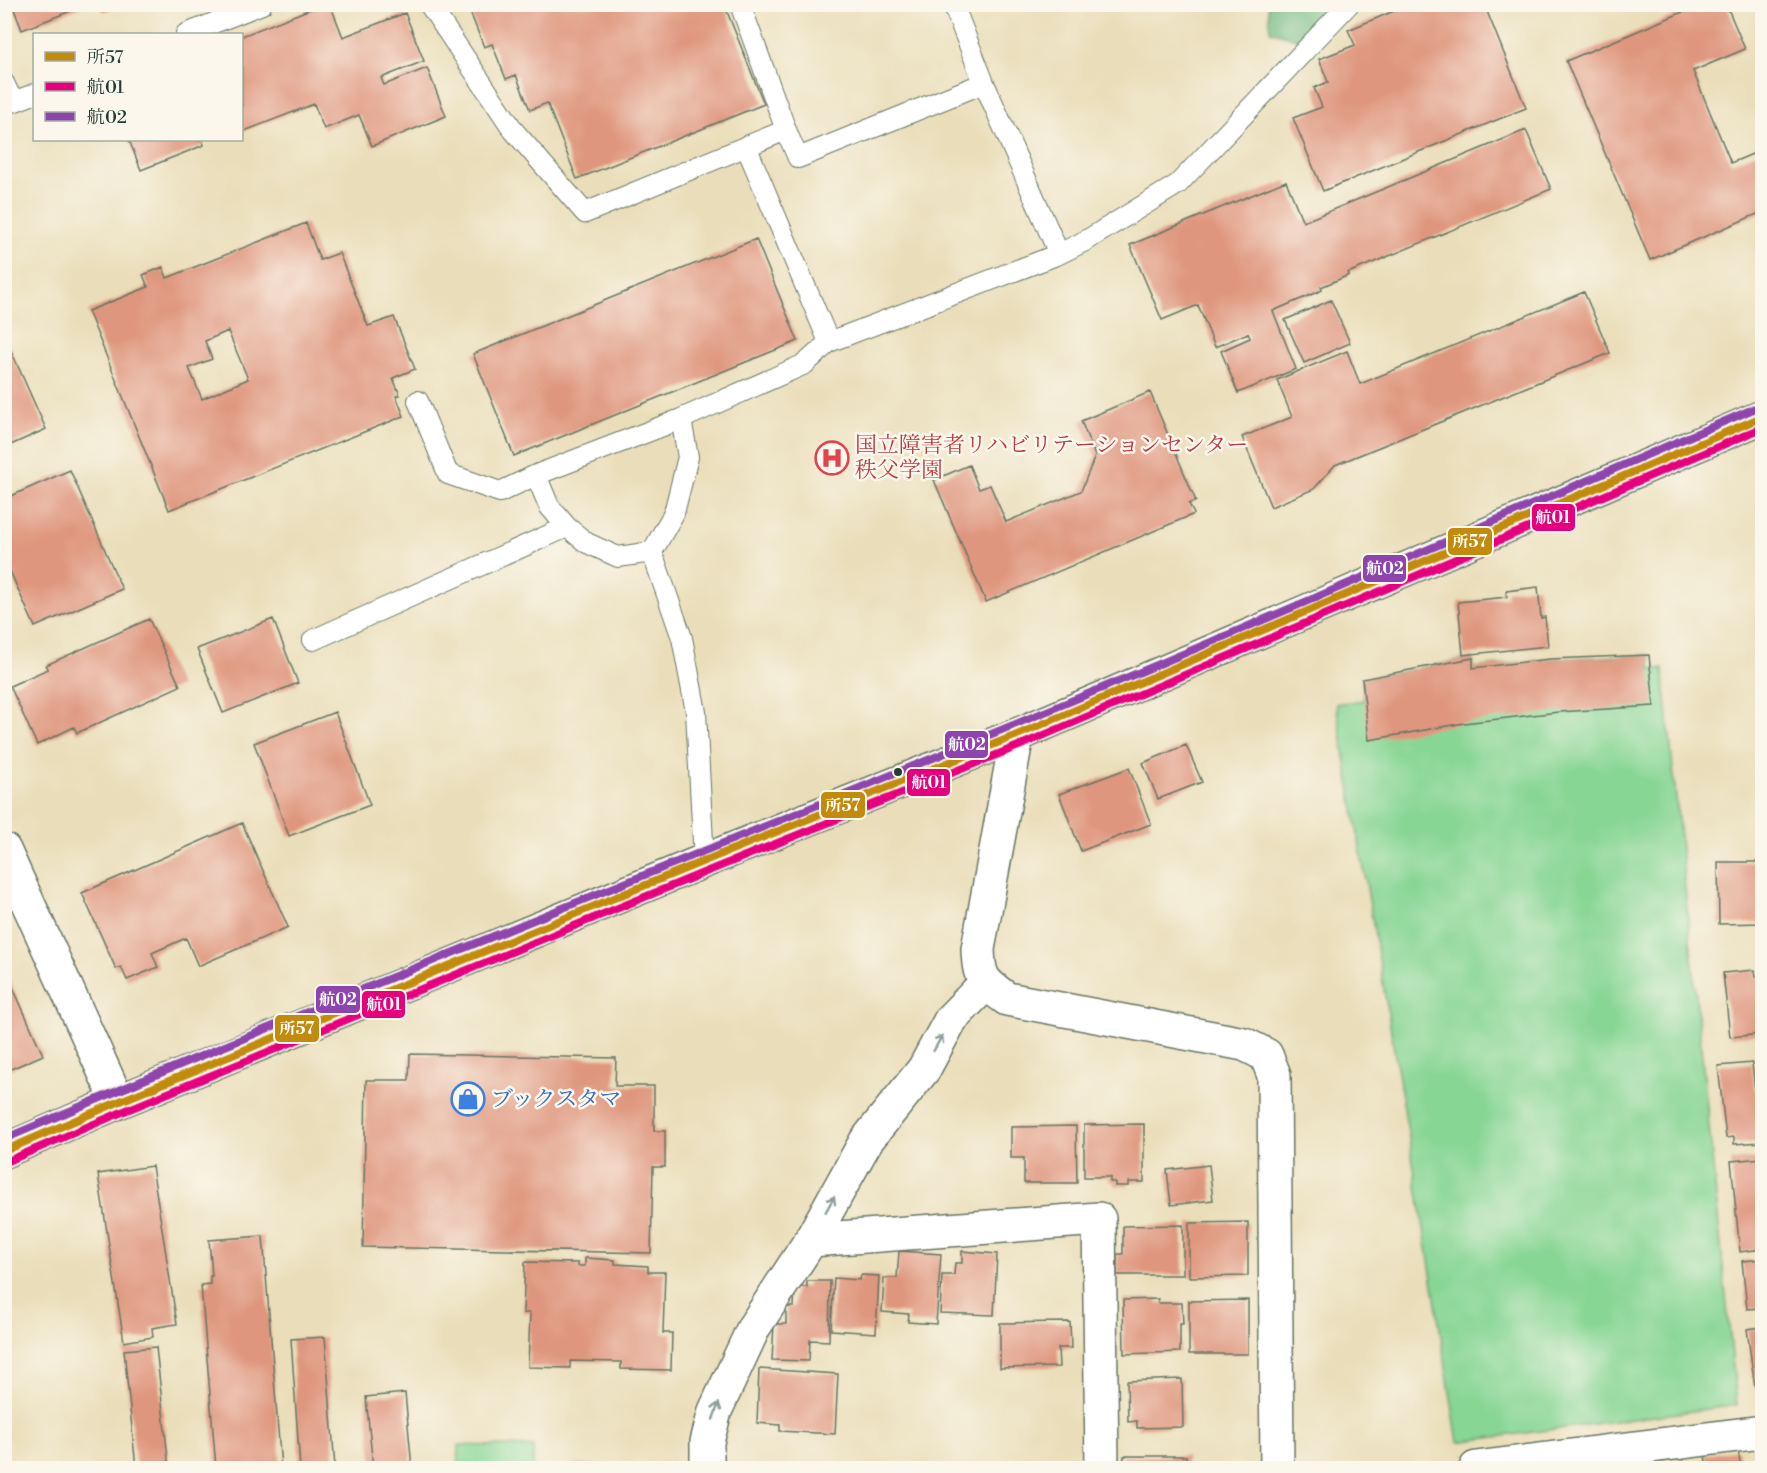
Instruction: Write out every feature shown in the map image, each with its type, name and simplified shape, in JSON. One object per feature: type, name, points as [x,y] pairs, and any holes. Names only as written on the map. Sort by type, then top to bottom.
[{"type":"street","points":[[4,1151],[704,861],[1017,735],[1762,417]]},
{"type":"street","points":[[1017,735],[978,949],[978,968],[986,983],[1006,999],[1244,1044],[1266,1056],[1274,1075],[1277,1468]]},
{"type":"street","points":[[4,850],[118,1102]]},
{"type":"street","points":[[707,1468],[707,1442],[715,1411],[754,1326],[812,1240],[866,1141],[924,1069],[951,1019],[986,983]]},
{"type":"street","points":[[812,1240],[1100,1219],[1102,1468]]},
{"type":"street","points":[[1476,1468],[1762,1432]]},
{"type":"lane","points":[[189,33],[262,4]]},
{"type":"lane","points":[[429,4],[514,131],[585,213],[786,130]]},
{"type":"lane","points":[[740,4],[798,158],[984,83]]},
{"type":"lane","points":[[953,4],[984,83],[1059,254]]},
{"type":"lane","points":[[418,401],[448,474],[500,492],[536,475],[681,419],[805,364],[829,342],[1059,254],[1087,240],[1178,184],[1349,4]]},
{"type":"lane","points":[[4,83],[13,102],[33,94]]},
{"type":"lane","points":[[746,146],[829,342]]},
{"type":"lane","points":[[681,419],[688,457],[674,513],[652,552],[682,638],[696,712],[704,861]]},
{"type":"lane","points":[[536,475],[549,506],[567,527],[587,543],[618,557],[652,552]]},
{"type":"lane","points":[[313,640],[567,527]]},
{"type":"green space","points":[[1268,5],[1346,5],[1299,40],[1270,31]]},
{"type":"green space","points":[[1649,655],[1651,669],[1663,669],[1737,1405],[1458,1442],[1336,704],[1364,700],[1362,679],[1473,658],[1474,668],[1550,659]]},
{"type":"green space","points":[[459,1445],[533,1447],[533,1468],[458,1468]]},
{"type":"building","points":[[12,4],[86,4],[86,5],[22,30]]},
{"type":"building","points":[[100,4],[121,4],[121,5],[103,12]]},
{"type":"building","points":[[323,4],[330,4],[343,37],[405,13],[424,61],[381,78],[384,85],[427,68],[446,116],[372,146],[359,115],[324,129],[314,104],[243,132],[243,36]]},
{"type":"building","points":[[488,4],[724,4],[764,104],[577,179],[547,103],[530,110],[516,75],[506,79],[492,44],[484,47],[470,12]]},
{"type":"building","points":[[1411,4],[1484,4],[1526,108],[1323,191],[1293,118],[1322,107],[1314,88],[1328,82],[1319,59],[1355,45],[1348,30]]},
{"type":"building","points":[[1702,4],[1726,4],[1745,49],[1693,71],[1731,163],[1762,150],[1762,212],[1650,260],[1566,61]]},
{"type":"building","points":[[1526,130],[1551,189],[1348,273],[1349,275],[1321,287],[1322,290],[1273,311],[1296,369],[1238,393],[1221,351],[1250,338],[1248,333],[1215,347],[1198,305],[1162,320],[1130,245],[1286,181],[1303,222]]},
{"type":"building","points":[[129,141],[202,141],[204,145],[141,170]]},
{"type":"building","points":[[306,223],[320,260],[339,253],[368,326],[394,317],[415,369],[393,378],[400,395],[396,396],[404,416],[169,510],[88,311],[148,287],[143,275],[163,267],[167,278]],"holes":[[[228,331],[248,379],[202,399],[189,368],[212,359],[205,341]]]},
{"type":"building","points":[[756,239],[798,341],[514,456],[473,354]]},
{"type":"building","points":[[1584,292],[1610,353],[1335,465],[1314,489],[1271,507],[1242,437],[1292,417],[1277,380],[1347,351],[1360,384]]},
{"type":"building","points":[[1331,300],[1350,343],[1304,363],[1285,320]]},
{"type":"building","points":[[4,335],[46,429],[4,448]]},
{"type":"building","points":[[1150,392],[1196,501],[1189,504],[1194,514],[986,602],[934,480],[969,465],[979,489],[990,485],[1006,522],[1081,491],[1095,456],[1081,421]]},
{"type":"building","points":[[70,470],[122,589],[35,627],[4,558],[4,499]]},
{"type":"building","points":[[1538,587],[1541,618],[1545,617],[1548,646],[1463,655],[1458,602],[1507,597],[1506,591]]},
{"type":"building","points":[[149,619],[180,686],[77,733],[74,727],[37,745],[10,686],[48,669],[46,665]]},
{"type":"building","points":[[273,619],[298,683],[223,713],[197,649]]},
{"type":"building","points":[[1649,655],[1654,706],[1559,712],[1464,723],[1369,740],[1362,679],[1473,658],[1473,668],[1550,659]]},
{"type":"building","points":[[335,712],[370,805],[289,836],[254,743]]},
{"type":"building","points":[[1186,745],[1202,782],[1158,799],[1143,763]]},
{"type":"building","points":[[1129,768],[1151,824],[1081,851],[1059,794]]},
{"type":"building","points":[[242,823],[288,927],[198,966],[186,938],[152,953],[158,967],[127,980],[121,967],[116,969],[82,893]]},
{"type":"building","points":[[1718,862],[1762,862],[1762,923],[1719,924]]},
{"type":"building","points":[[4,967],[43,1055],[4,1072]]},
{"type":"building","points":[[1755,970],[1756,977],[1762,977],[1762,1034],[1730,1037],[1723,973]]},
{"type":"building","points":[[410,1054],[616,1058],[615,1086],[654,1086],[654,1131],[665,1131],[665,1167],[653,1167],[651,1253],[363,1247],[366,1080],[409,1080]]},
{"type":"building","points":[[1752,1063],[1755,1090],[1762,1090],[1762,1142],[1734,1144],[1734,1137],[1726,1138],[1718,1066]]},
{"type":"building","points":[[1144,1124],[1144,1182],[1128,1182],[1128,1186],[1115,1186],[1115,1182],[1110,1182],[1110,1177],[1084,1177],[1084,1125]]},
{"type":"building","points":[[1076,1126],[1077,1183],[1024,1183],[1024,1158],[1011,1158],[1011,1127]]},
{"type":"building","points":[[1762,1158],[1762,1249],[1740,1252],[1731,1161]]},
{"type":"building","points":[[1209,1165],[1213,1200],[1171,1205],[1167,1170]]},
{"type":"building","points":[[152,1166],[177,1324],[152,1328],[153,1337],[124,1342],[98,1174]]},
{"type":"building","points":[[1248,1222],[1248,1276],[1189,1277],[1189,1223]]},
{"type":"building","points":[[1183,1225],[1183,1275],[1117,1275],[1117,1254],[1123,1254],[1123,1226]]},
{"type":"building","points":[[263,1236],[281,1468],[216,1468],[201,1285],[210,1284],[210,1276],[212,1276],[209,1240]]},
{"type":"building","points":[[899,1251],[941,1254],[936,1324],[908,1322],[909,1314],[882,1312],[884,1278],[897,1278]]},
{"type":"building","points":[[962,1251],[997,1254],[994,1315],[940,1313],[942,1275],[954,1275],[955,1263],[962,1263]]},
{"type":"building","points":[[585,1258],[615,1260],[615,1264],[648,1266],[648,1272],[665,1272],[663,1333],[672,1333],[671,1370],[621,1369],[621,1362],[570,1361],[570,1368],[528,1367],[530,1313],[523,1313],[525,1262],[578,1263],[578,1266],[585,1266]]},
{"type":"building","points":[[1762,1259],[1762,1308],[1747,1309],[1742,1261]]},
{"type":"building","points":[[861,1275],[879,1276],[876,1333],[831,1330],[834,1278],[860,1280]]},
{"type":"building","points":[[807,1281],[830,1281],[829,1341],[810,1340],[809,1361],[772,1360],[774,1324],[786,1324],[786,1307],[794,1307],[795,1287],[807,1287]]},
{"type":"building","points":[[1158,1299],[1158,1303],[1182,1303],[1183,1324],[1180,1324],[1180,1352],[1124,1354],[1123,1300]]},
{"type":"building","points":[[1248,1300],[1248,1354],[1189,1354],[1189,1301]]},
{"type":"building","points":[[1070,1322],[1071,1348],[1058,1348],[1059,1367],[1000,1368],[1000,1323]]},
{"type":"building","points":[[1762,1327],[1762,1387],[1755,1388],[1747,1329]]},
{"type":"building","points":[[325,1337],[335,1468],[300,1468],[291,1339]]},
{"type":"building","points":[[156,1347],[169,1468],[136,1468],[124,1350]]},
{"type":"building","points":[[759,1369],[838,1374],[835,1434],[780,1431],[780,1425],[757,1423]]},
{"type":"building","points":[[1182,1379],[1183,1427],[1137,1428],[1137,1421],[1128,1422],[1127,1381]]},
{"type":"building","points":[[405,1393],[412,1468],[373,1468],[366,1397]]},
{"type":"building","points":[[1738,1450],[1741,1468],[1707,1468],[1705,1455]]},
{"type":"building","points":[[1124,1456],[1186,1456],[1186,1468],[1123,1468]]},
{"type":"building","points":[[1683,1459],[1685,1468],[1655,1468],[1654,1463]]},
{"type":"building","points":[[572,1464],[656,1466],[656,1468],[572,1468]]},
{"type":"transit line","name":"航02","points":[[4,1139],[255,1034],[1105,687],[1758,407]]},
{"type":"transit line","name":"所57","points":[[4,1151],[704,861],[1017,735],[1762,417]]},
{"type":"transit line","name":"航01","points":[[8,1161],[708,871],[1021,745],[1762,428]]},
{"type":"place","name":"国立障害者リハビリテーションセンター 秩父学園","points":[[832,458]]},
{"type":"place","name":"ブックスタマ","points":[[468,1099]]}]
